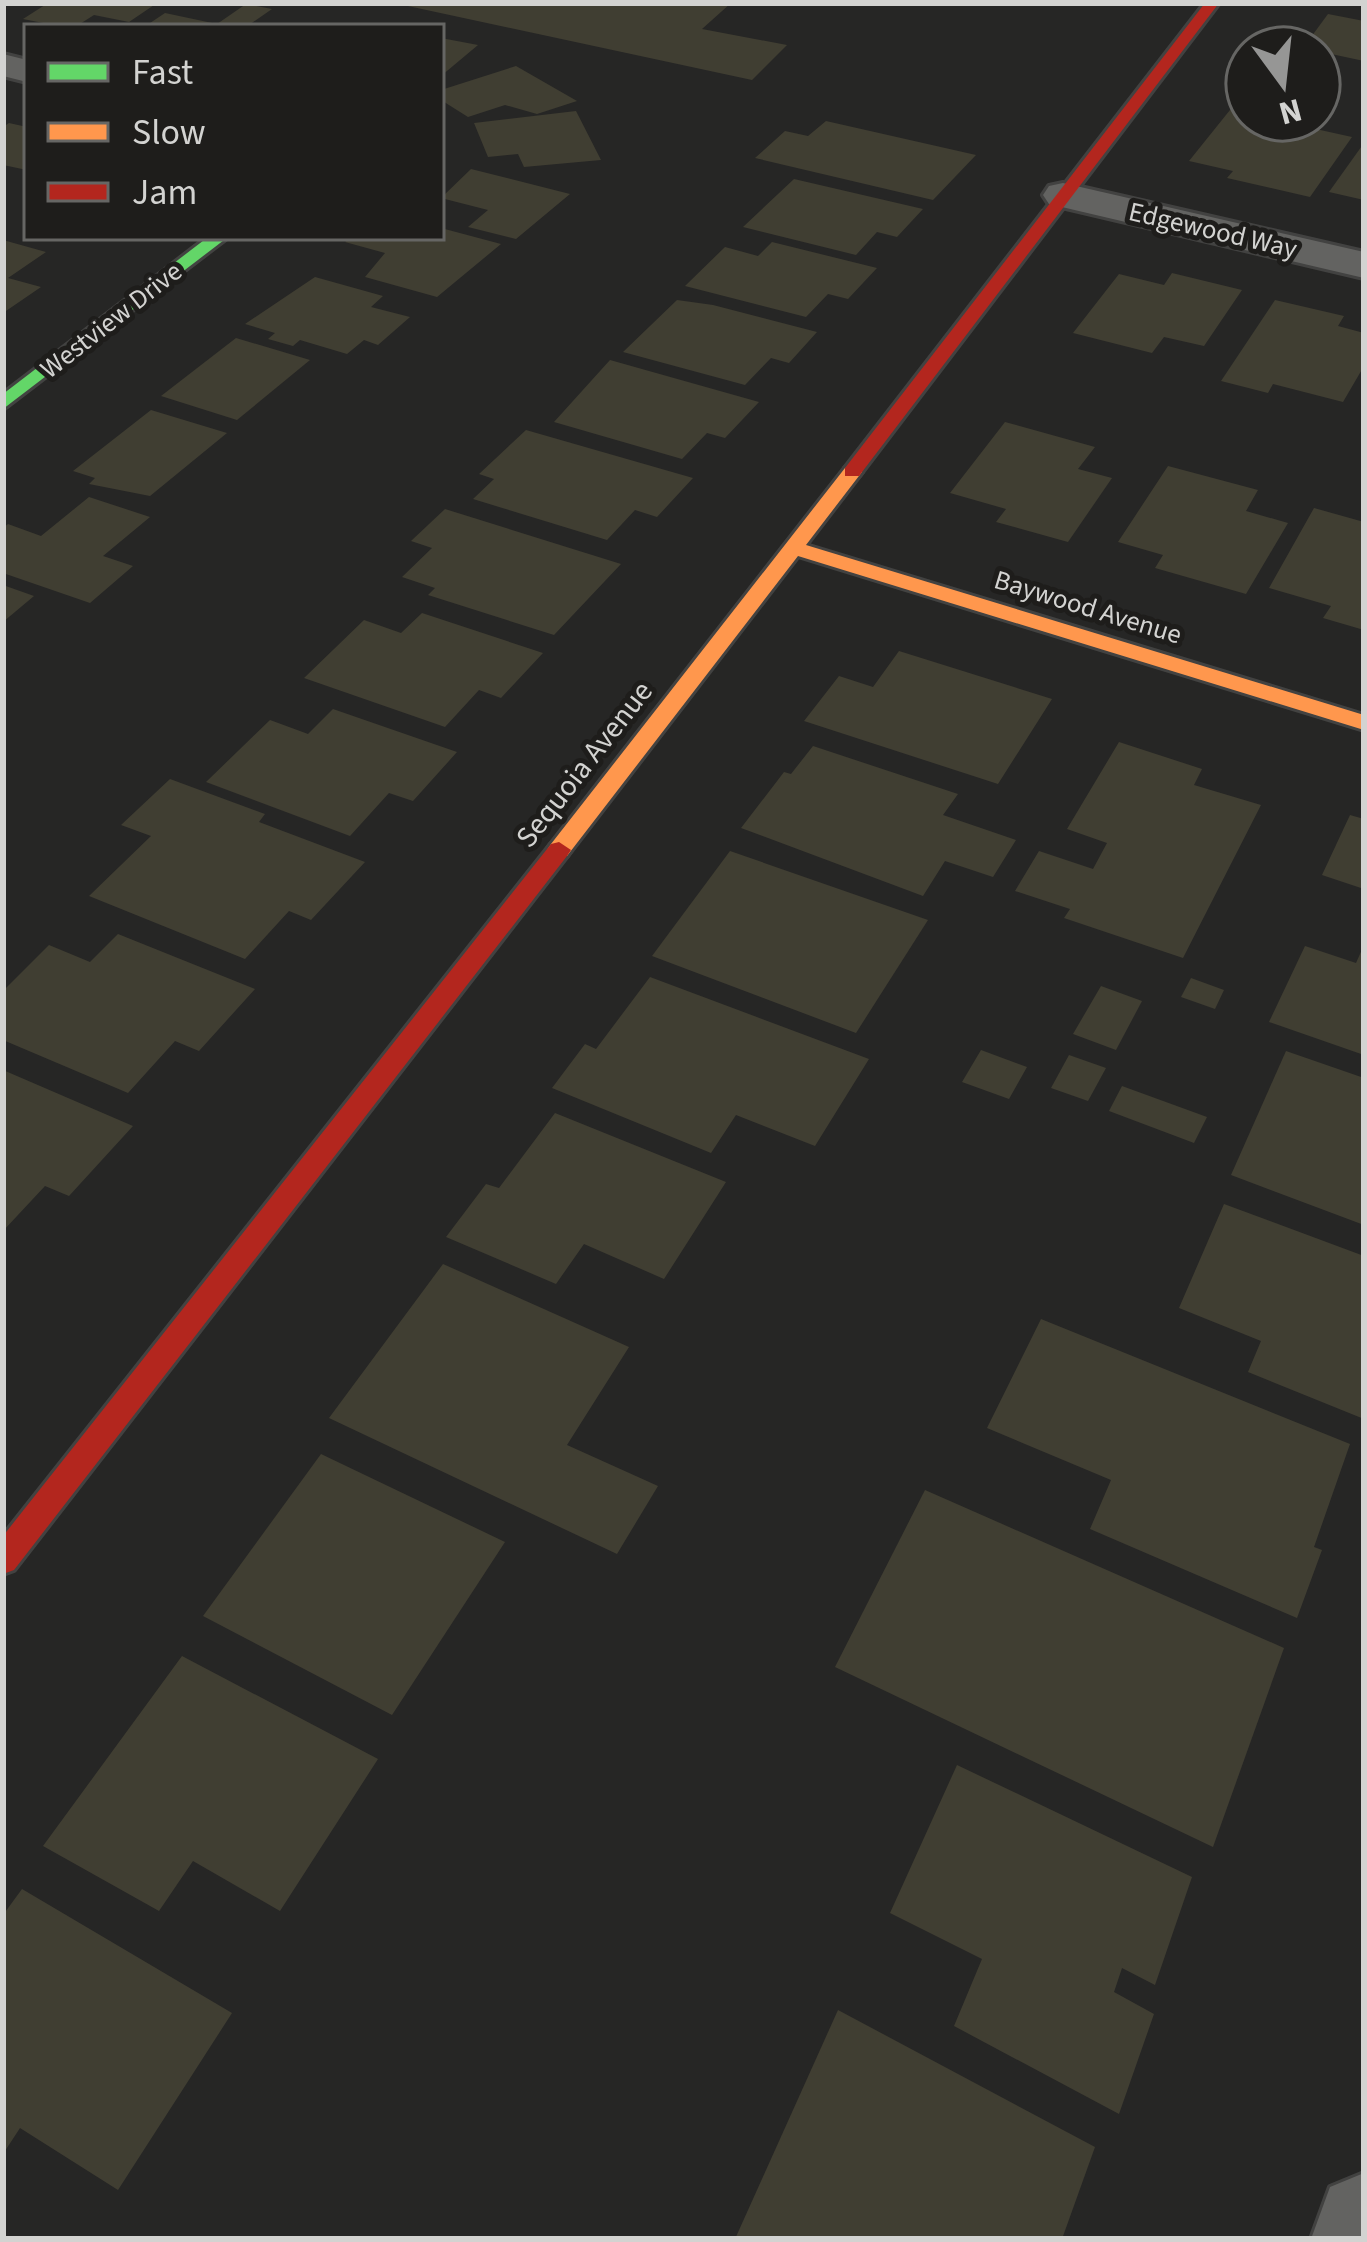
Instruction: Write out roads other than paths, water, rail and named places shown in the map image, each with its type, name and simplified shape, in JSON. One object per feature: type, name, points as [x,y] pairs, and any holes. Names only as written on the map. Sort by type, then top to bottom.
[{"type":"street","name":"Sequoia Avenue","points":[[3,1560],[794,548],[1212,3]]},
{"type":"street","name":"Edgewood Way","points":[[1063,195],[1364,265]]},
{"type":"street","name":"Westview Drive","points":[[3,403],[216,240]]},
{"type":"street","name":"Baywood Avenue","points":[[794,548],[1364,723]]},
{"type":"street","points":[[1359,2239],[1364,2221]]}]
